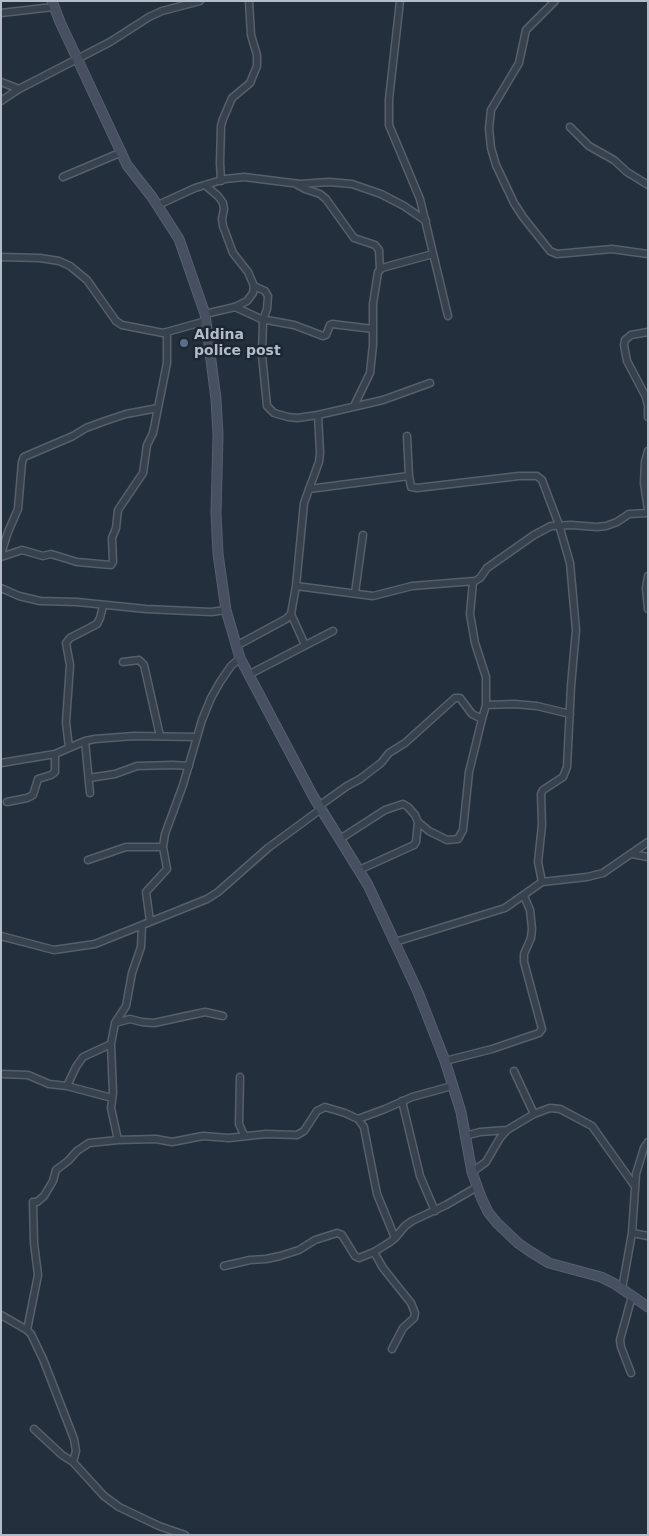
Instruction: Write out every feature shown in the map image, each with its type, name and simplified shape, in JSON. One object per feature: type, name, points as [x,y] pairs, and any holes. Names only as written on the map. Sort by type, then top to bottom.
[{"type":"street","points":[[1,101],[77,58],[110,42],[156,14],[200,1]]},
{"type":"street","points":[[221,181],[220,162],[224,119],[232,98],[250,83],[257,66],[257,55],[251,36],[249,1]]},
{"type":"street","points":[[400,1],[389,99],[389,125],[420,199],[448,316]]},
{"type":"street","points":[[551,2],[526,30],[519,63],[492,110],[489,128],[491,148],[496,166],[514,203],[550,251],[557,254],[612,249],[648,254]]},
{"type":"street","points":[[1,13],[52,3],[132,173],[158,206],[181,245],[206,317],[216,399],[216,535],[226,610],[236,646],[240,658],[320,807],[359,870],[418,992],[446,1062],[460,1112],[472,1172],[491,1216],[518,1243],[549,1263],[601,1277],[648,1307]]},
{"type":"street","points":[[1,82],[20,89]]},
{"type":"street","points":[[570,127],[589,146],[614,160],[627,172],[648,185]]},
{"type":"street","points":[[63,177],[122,152]]},
{"type":"street","points":[[158,206],[177,195],[205,185],[244,177],[295,183],[328,182],[352,184],[404,206],[426,221]]},
{"type":"street","points":[[295,183],[320,194],[326,199],[354,238],[375,245],[379,250],[380,270],[377,276],[373,304],[373,345],[368,379],[354,406]]},
{"type":"street","points":[[1,257],[40,258],[64,263],[87,280],[119,323],[154,332],[167,332],[235,308],[251,297],[254,286],[248,272],[233,253],[226,236],[222,222],[223,203],[205,185]]},
{"type":"street","points":[[380,270],[433,254]]},
{"type":"street","points":[[254,286],[265,290],[268,296],[267,309],[263,320],[262,355],[267,406],[274,413],[298,418],[318,415],[383,400],[430,383]]},
{"type":"street","points":[[235,308],[263,320],[294,325],[323,336],[326,335],[332,324],[373,329]]},
{"type":"street","points":[[1,555],[22,550],[42,556],[51,554],[77,562],[111,565],[113,562],[112,538],[116,528],[118,510],[143,473],[147,445],[153,433],[167,363],[167,332]]},
{"type":"street","points":[[648,332],[631,335],[625,340],[624,345],[627,361],[646,397],[648,417]]},
{"type":"street","points":[[1,555],[18,509],[24,457],[99,423],[126,414],[158,408]]},
{"type":"street","points":[[305,645],[291,614],[296,586],[302,516],[320,453],[318,415]]},
{"type":"street","points":[[407,436],[409,476],[412,488],[473,483],[519,476],[537,476],[542,480],[559,525],[570,563],[576,630],[570,686],[569,753],[566,771],[563,777],[543,790],[541,794],[542,825],[538,862],[542,882]]},
{"type":"street","points":[[296,586],[373,596],[412,586],[473,582],[480,578],[487,568],[534,535],[551,526],[606,526],[617,522],[629,514],[648,512],[644,483],[645,462],[648,451]]},
{"type":"street","points":[[309,489],[409,476]]},
{"type":"street","points":[[355,593],[363,535]]},
{"type":"street","points":[[648,576],[646,588],[648,609]]},
{"type":"street","points":[[340,839],[385,810],[400,804],[408,807],[418,822],[429,832],[447,840],[455,841],[461,836],[465,821],[469,772],[486,705],[486,677],[475,643],[470,614],[473,582]]},
{"type":"street","points":[[1,588],[33,600],[210,612],[226,610]]},
{"type":"street","points":[[69,748],[66,722],[70,665],[66,643],[70,638],[96,624],[100,618],[103,606]]},
{"type":"street","points":[[236,646],[286,619],[291,614]]},
{"type":"street","points":[[250,674],[333,631]]},
{"type":"street","points":[[150,921],[146,892],[167,869],[163,847],[165,834],[190,766],[197,737],[211,698],[231,666],[240,658]]},
{"type":"street","points":[[123,662],[139,660],[144,665],[160,736]]},
{"type":"street","points":[[1,936],[54,950],[92,945],[201,902],[218,892],[268,848],[347,786],[381,763],[389,753],[405,743],[455,698],[460,698],[472,714],[482,719]]},
{"type":"street","points":[[486,705],[515,704],[537,706],[570,714]]},
{"type":"street","points":[[1,763],[56,754],[85,741],[107,738],[197,737]]},
{"type":"street","points":[[85,741],[90,793]]},
{"type":"street","points":[[7,802],[27,798],[33,794],[38,779],[55,772],[56,754]]},
{"type":"street","points":[[89,778],[115,774],[137,766],[173,764],[190,766]]},
{"type":"street","points":[[359,870],[414,845],[418,822]]},
{"type":"street","points":[[395,942],[505,908],[542,882],[594,875],[608,871],[648,842]]},
{"type":"street","points":[[88,860],[126,847],[163,847]]},
{"type":"street","points":[[632,854],[648,857]]},
{"type":"street","points":[[446,1062],[539,1033],[542,1029],[524,962],[524,954],[531,938],[532,929],[530,910],[524,896]]},
{"type":"street","points":[[118,1140],[111,1108],[113,1076],[112,1032],[115,1023],[125,1008],[132,973],[141,947],[142,925]]},
{"type":"street","points":[[125,1008],[130,1019]]},
{"type":"street","points":[[115,1023],[130,1019],[154,1023],[205,1012],[223,1016]]},
{"type":"street","points":[[67,1086],[83,1057],[111,1044]]},
{"type":"street","points":[[514,1071],[534,1114]]},
{"type":"street","points":[[1,1074],[28,1075],[49,1084],[67,1086],[112,1098]]},
{"type":"street","points":[[240,1077],[239,1124],[244,1135]]},
{"type":"street","points":[[358,1119],[412,1097],[452,1086]]},
{"type":"street","points":[[402,1101],[420,1176],[436,1211]]},
{"type":"street","points":[[27,1330],[38,1275],[34,1243],[33,1202],[37,1202],[44,1196],[53,1181],[56,1170],[68,1161],[77,1150],[89,1144],[118,1140],[148,1139],[172,1142],[203,1136],[229,1138],[266,1134],[300,1135],[315,1113],[322,1108],[334,1109],[358,1119],[364,1127],[377,1194],[395,1238]]},
{"type":"street","points":[[472,1172],[486,1162],[507,1130],[547,1108],[557,1108],[589,1124],[595,1130],[634,1185]]},
{"type":"street","points":[[465,1136],[480,1132],[507,1130]]},
{"type":"street","points":[[622,1289],[632,1233],[635,1203],[634,1185],[643,1152],[648,1142]]},
{"type":"street","points":[[224,1266],[280,1256],[299,1250],[315,1240],[337,1233],[342,1235],[356,1257],[359,1258],[374,1252],[395,1238],[408,1223],[436,1211],[477,1187]]},
{"type":"street","points":[[632,1233],[648,1236]]},
{"type":"street","points":[[374,1252],[383,1268],[411,1303],[416,1313],[414,1318],[403,1328],[392,1349]]},
{"type":"street","points":[[631,1373],[620,1340],[632,1296]]},
{"type":"street","points":[[1,1315],[31,1334],[43,1359],[74,1440],[76,1451],[73,1462]]},
{"type":"street","points":[[34,1429],[62,1455],[73,1462],[104,1496],[120,1507],[159,1526],[185,1535]]},
{"type":"place","name":"Aldina police post","points":[[184,343]]}]
